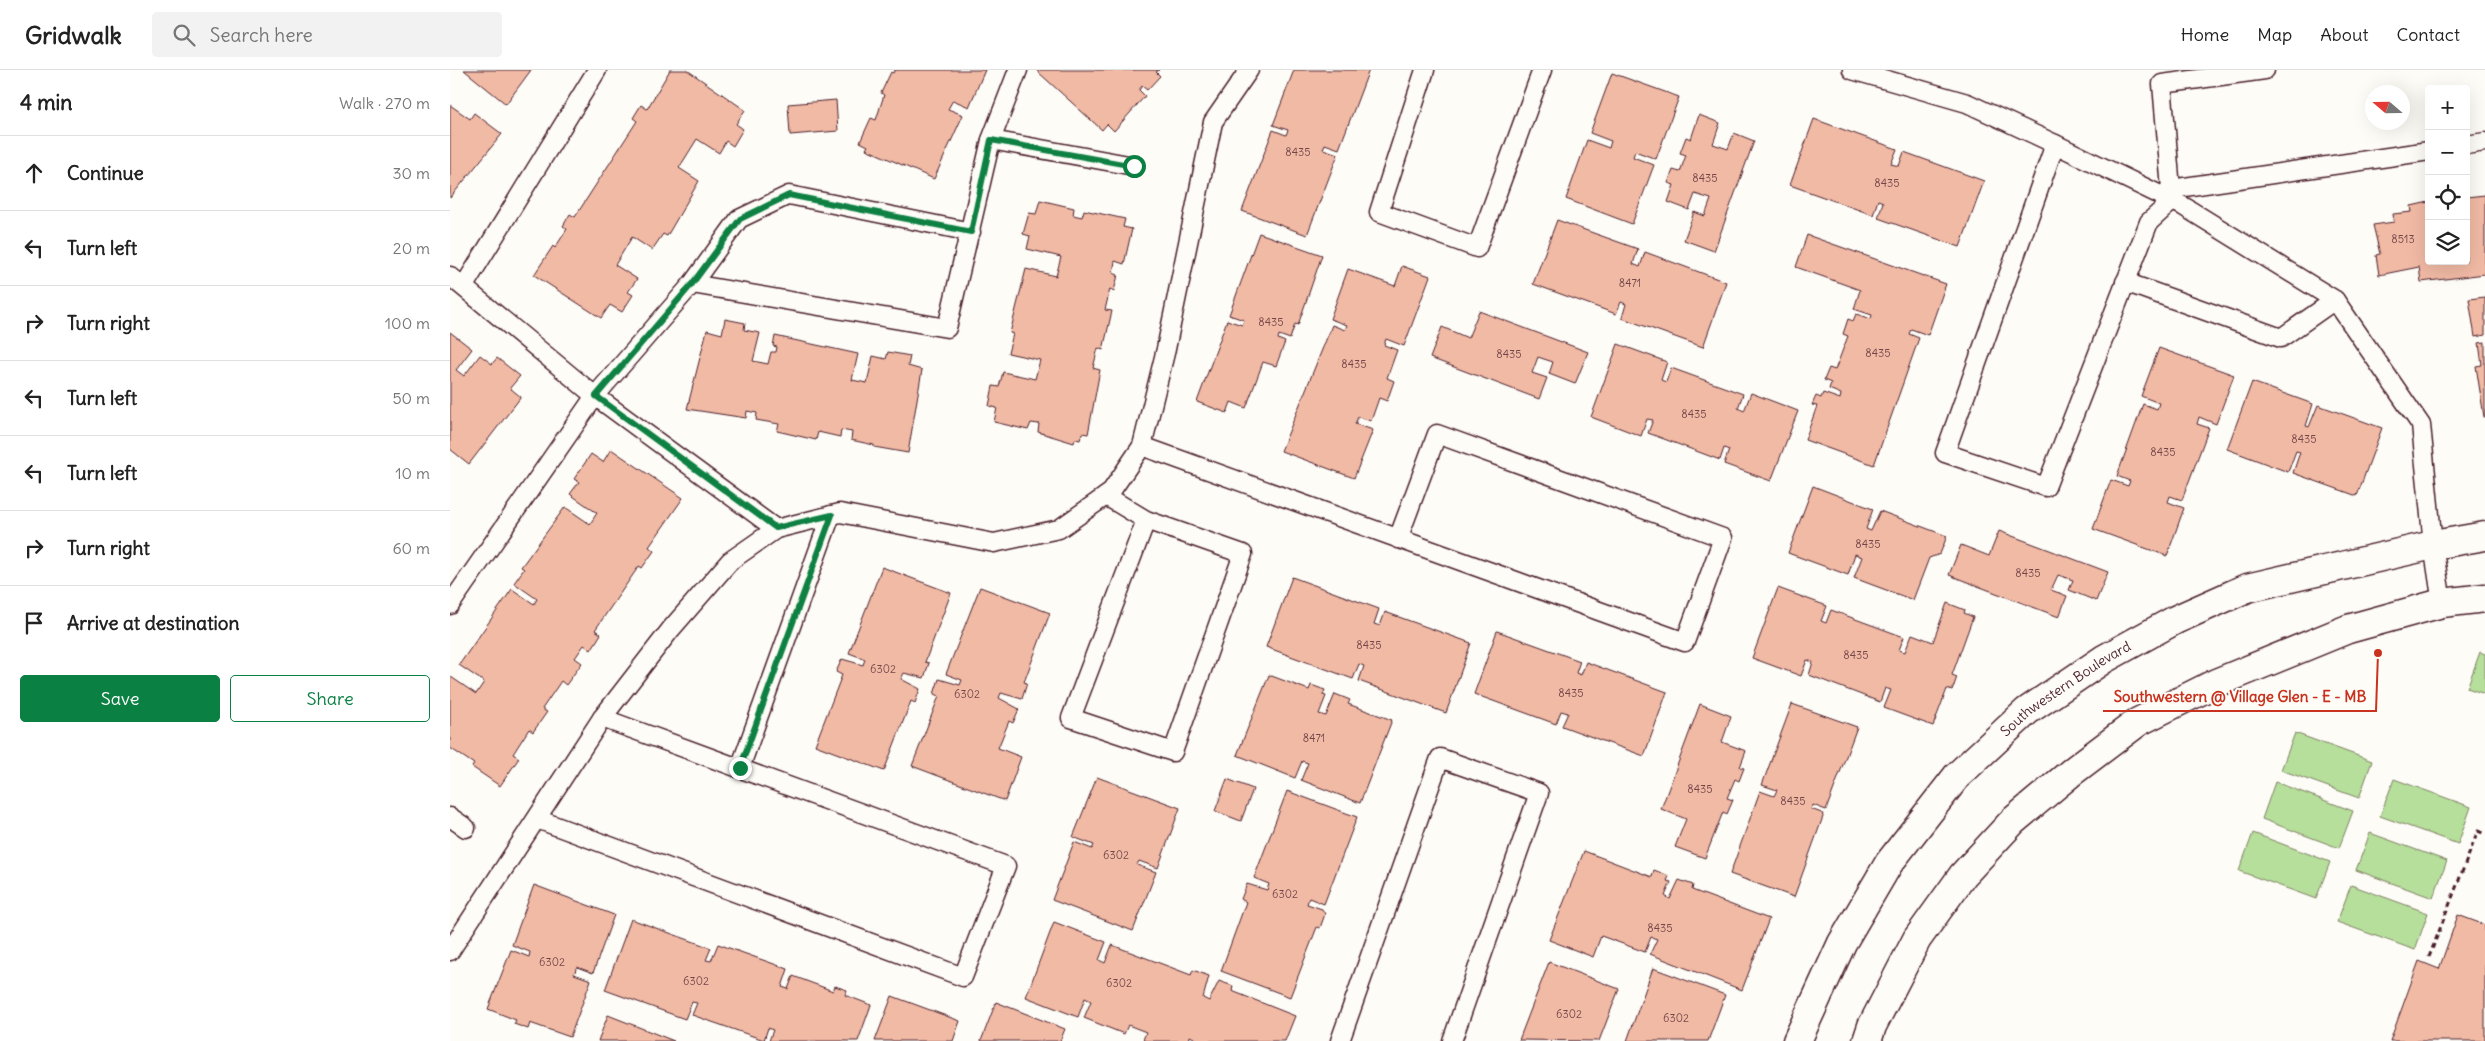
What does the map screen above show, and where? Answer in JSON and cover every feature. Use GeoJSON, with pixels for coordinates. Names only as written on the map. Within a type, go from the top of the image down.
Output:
{"type":"FeatureCollection","features":[{"type":"Feature","properties":{"kind":"street","name":"Southwestern Boulevard"},"geometry":{"type":"LineString","coordinates":[[1797,1041],[1842,943],[1889,863],[1957,776],[2027,711],[2104,659],[2175,620],[2247,588],[2433,545],[2485,536]]}},
{"type":"Feature","properties":{"kind":"street"},"geometry":{"type":"LineString","coordinates":[[1867,1041],[1872,1026],[1917,939],[1964,875],[2013,821],[2073,771],[2138,722],[2216,683],[2348,629],[2442,603],[2485,598]]}},
{"type":"Feature","properties":{"kind":"lane"},"geometry":{"type":"LineString","coordinates":[[597,70],[457,281],[596,396],[776,528]]}},
{"type":"Feature","properties":{"kind":"lane"},"geometry":{"type":"LineString","coordinates":[[692,284],[947,328],[991,140],[1018,70]]}},
{"type":"Feature","properties":{"kind":"lane"},"geometry":{"type":"LineString","coordinates":[[450,952],[602,718],[671,629],[730,561],[776,528],[840,513],[994,543],[1058,529],[1110,493],[1142,446],[1166,349],[1214,122],[1249,70]]}},
{"type":"Feature","properties":{"kind":"lane"},"geometry":{"type":"LineString","coordinates":[[1425,70],[1379,212],[1477,248],[1542,70]]}},
{"type":"Feature","properties":{"kind":"lane"},"geometry":{"type":"LineString","coordinates":[[1852,70],[1967,102],[2055,144],[2172,195],[2334,300],[2421,425],[2433,545],[2442,603]]}},
{"type":"Feature","properties":{"kind":"lane"},"geometry":{"type":"LineString","coordinates":[[2172,195],[2162,84],[2265,70]]}},
{"type":"Feature","properties":{"kind":"lane"},"geometry":{"type":"LineString","coordinates":[[991,140],[1134,166]]}},
{"type":"Feature","properties":{"kind":"lane"},"geometry":{"type":"LineString","coordinates":[[2470,144],[2485,142]]}},
{"type":"Feature","properties":{"kind":"lane"},"geometry":{"type":"LineString","coordinates":[[2055,144],[1945,453],[2046,486],[2149,222],[2172,195],[2425,152]]}},
{"type":"Feature","properties":{"kind":"lane"},"geometry":{"type":"LineString","coordinates":[[450,605],[596,396],[692,284],[740,219],[789,195],[971,232]]}},
{"type":"Feature","properties":{"kind":"lane"},"geometry":{"type":"LineString","coordinates":[[2125,282],[2281,338],[2334,300]]}},
{"type":"Feature","properties":{"kind":"lane"},"geometry":{"type":"LineString","coordinates":[[1142,446],[1398,539],[1685,642],[1723,538],[1437,434],[1398,539]]}},
{"type":"Feature","properties":{"kind":"lane"},"geometry":{"type":"LineString","coordinates":[[1106,496],[1146,520],[1243,554],[1173,752],[1071,718],[1146,520]]}},
{"type":"Feature","properties":{"kind":"lane"},"geometry":{"type":"LineString","coordinates":[[740,768],[832,515]]}},
{"type":"Feature","properties":{"kind":"lane"},"geometry":{"type":"LineString","coordinates":[[537,819],[963,977],[1006,866],[602,718]]}},
{"type":"Feature","properties":{"kind":"lane"},"geometry":{"type":"LineString","coordinates":[[1340,1041],[1440,758],[1539,793],[1452,1041]]}},
{"type":"Feature","properties":{"kind":"lane"},"geometry":{"type":"LineString","coordinates":[[450,817],[466,828]]}},
{"type":"Feature","properties":{"kind":"path"},"geometry":{"type":"LineString","coordinates":[[2429,957],[2478,831],[2485,834]]}},
{"type":"Feature","properties":{"kind":"green space"},"geometry":{"type":"Polygon","coordinates":[[[2480,652],[2485,654],[2485,694],[2467,688],[2480,652]]]}},
{"type":"Feature","properties":{"kind":"green space"},"geometry":{"type":"Polygon","coordinates":[[[2295,733],[2372,761],[2359,798],[2281,770],[2295,733]]]}},
{"type":"Feature","properties":{"kind":"green space"},"geometry":{"type":"Polygon","coordinates":[[[2394,779],[2471,807],[2458,844],[2380,816],[2394,779]]]}},
{"type":"Feature","properties":{"kind":"green space"},"geometry":{"type":"Polygon","coordinates":[[[2275,782],[2353,811],[2339,848],[2262,819],[2275,782]]]}},
{"type":"Feature","properties":{"kind":"green space"},"geometry":{"type":"Polygon","coordinates":[[[2253,833],[2330,862],[2316,899],[2239,871],[2253,833]]]}},
{"type":"Feature","properties":{"kind":"green space"},"geometry":{"type":"Polygon","coordinates":[[[2370,833],[2447,861],[2433,898],[2356,870],[2370,833]]]}},
{"type":"Feature","properties":{"kind":"green space"},"geometry":{"type":"Polygon","coordinates":[[[2351,885],[2428,913],[2415,950],[2337,922],[2351,885]]]}},
{"type":"Feature","properties":{"kind":"building"},"geometry":{"type":"Polygon","coordinates":[[[464,70],[531,70],[506,104],[464,70]]]}},
{"type":"Feature","properties":{"kind":"building"},"geometry":{"type":"Polygon","coordinates":[[[670,70],[687,70],[745,110],[736,124],[743,129],[733,146],[726,141],[719,153],[697,139],[679,168],[699,181],[667,236],[663,234],[652,250],[632,237],[615,265],[637,279],[628,292],[633,295],[622,312],[610,305],[601,318],[534,275],[567,229],[563,226],[570,214],[575,217],[637,121],[633,118],[641,105],[647,109],[670,70]]]}},
{"type":"Feature","properties":{"kind":"building"},"geometry":{"type":"Polygon","coordinates":[[[895,70],[985,70],[969,107],[953,100],[948,109],[963,115],[934,179],[866,149],[868,146],[860,142],[871,118],[876,120],[884,95],[881,93],[891,72],[893,73],[895,70]]]}},
{"type":"Feature","properties":{"kind":"building"},"geometry":{"type":"Polygon","coordinates":[[[1159,70],[1156,72],[1160,76],[1147,90],[1142,86],[1139,90],[1145,96],[1114,131],[1107,124],[1102,130],[1037,71],[1159,70]]]}},
{"type":"Feature","properties":{"kind":"building"},"geometry":{"type":"Polygon","coordinates":[[[1294,70],[1369,70],[1339,149],[1325,144],[1323,149],[1338,154],[1307,235],[1242,211],[1273,130],[1286,135],[1288,130],[1273,125],[1294,70]]]}},
{"type":"Feature","properties":{"kind":"building"},"geometry":{"type":"Polygon","coordinates":[[[1612,73],[1679,97],[1656,159],[1635,151],[1633,157],[1654,165],[1632,224],[1566,199],[1587,140],[1609,148],[1611,141],[1590,133],[1612,73]]]}},
{"type":"Feature","properties":{"kind":"building"},"geometry":{"type":"Polygon","coordinates":[[[836,100],[838,131],[790,135],[788,104],[836,100]]]}},
{"type":"Feature","properties":{"kind":"building"},"geometry":{"type":"Polygon","coordinates":[[[450,105],[470,119],[474,113],[502,134],[450,198],[450,105]]]}},
{"type":"Feature","properties":{"kind":"building"},"geometry":{"type":"Polygon","coordinates":[[[1699,115],[1720,123],[1713,144],[1728,149],[1734,133],[1754,141],[1714,251],[1684,240],[1694,212],[1705,216],[1711,199],[1695,194],[1689,210],[1668,202],[1674,185],[1668,183],[1673,170],[1680,172],[1686,155],[1680,153],[1686,137],[1691,139],[1699,115]]]}},
{"type":"Feature","properties":{"kind":"building"},"geometry":{"type":"Polygon","coordinates":[[[1814,119],[1897,149],[1891,164],[1899,166],[1904,152],[1984,181],[1960,247],[1878,218],[1883,202],[1878,200],[1873,215],[1790,185],[1814,119]]]}},
{"type":"Feature","properties":{"kind":"building"},"geometry":{"type":"Polygon","coordinates":[[[2485,195],[2485,274],[2421,282],[2419,267],[2379,275],[2376,255],[2380,254],[2373,225],[2394,222],[2393,214],[2412,212],[2411,206],[2425,203],[2425,265],[2470,265],[2470,197],[2485,195]]]}},
{"type":"Feature","properties":{"kind":"building"},"geometry":{"type":"Polygon","coordinates":[[[1040,200],[1074,208],[1073,215],[1082,217],[1084,210],[1125,219],[1123,227],[1132,229],[1124,264],[1115,261],[1113,273],[1118,275],[1114,291],[1110,289],[1105,310],[1112,311],[1103,350],[1098,348],[1093,368],[1100,370],[1088,434],[1082,433],[1080,440],[1075,439],[1074,443],[1038,432],[1039,424],[1031,423],[1028,430],[994,422],[997,408],[989,406],[993,386],[999,387],[1003,372],[1035,379],[1040,360],[1008,353],[1013,334],[1010,333],[1026,269],[1056,276],[1061,257],[1027,249],[1030,236],[1023,234],[1029,213],[1036,214],[1040,200]]]}},
{"type":"Feature","properties":{"kind":"building"},"geometry":{"type":"Polygon","coordinates":[[[1557,220],[1638,249],[1633,264],[1640,267],[1645,252],[1726,282],[1703,347],[1622,318],[1626,304],[1621,302],[1616,314],[1533,284],[1557,220]]]}},
{"type":"Feature","properties":{"kind":"building"},"geometry":{"type":"Polygon","coordinates":[[[1259,233],[1322,255],[1298,325],[1295,324],[1290,339],[1279,335],[1278,339],[1285,342],[1276,366],[1263,362],[1246,408],[1231,402],[1227,413],[1197,402],[1227,320],[1242,325],[1244,320],[1229,315],[1259,233]]]}},
{"type":"Feature","properties":{"kind":"building"},"geometry":{"type":"Polygon","coordinates":[[[1807,235],[1946,284],[1928,335],[1911,329],[1909,334],[1919,338],[1874,465],[1805,440],[1817,406],[1812,405],[1816,396],[1821,398],[1823,393],[1840,399],[1841,394],[1829,389],[1831,383],[1824,380],[1829,368],[1835,370],[1848,336],[1843,334],[1848,319],[1853,321],[1856,314],[1871,319],[1872,315],[1854,309],[1860,290],[1796,267],[1807,235]]]}},
{"type":"Feature","properties":{"kind":"building"},"geometry":{"type":"Polygon","coordinates":[[[1402,266],[1430,276],[1404,346],[1386,339],[1384,345],[1397,350],[1387,378],[1394,381],[1387,401],[1379,398],[1371,421],[1358,417],[1355,424],[1373,430],[1354,478],[1281,451],[1332,325],[1345,330],[1347,325],[1330,319],[1348,269],[1395,286],[1402,266]]]}},
{"type":"Feature","properties":{"kind":"building"},"geometry":{"type":"Polygon","coordinates":[[[2485,297],[2485,335],[2475,337],[2469,299],[2485,297]]]}},
{"type":"Feature","properties":{"kind":"building"},"geometry":{"type":"Polygon","coordinates":[[[1479,311],[1588,352],[1575,384],[1549,374],[1553,362],[1538,357],[1532,373],[1547,378],[1539,399],[1430,358],[1442,327],[1468,338],[1479,311]]]}},
{"type":"Feature","properties":{"kind":"building"},"geometry":{"type":"Polygon","coordinates":[[[725,319],[745,323],[744,330],[760,333],[753,361],[768,364],[771,352],[776,352],[777,347],[773,346],[775,336],[858,354],[852,380],[867,383],[873,356],[886,359],[888,352],[910,356],[908,366],[922,370],[908,453],[874,447],[874,445],[851,440],[852,432],[841,430],[840,437],[818,432],[816,440],[777,431],[779,424],[756,420],[757,413],[747,411],[746,418],[687,409],[707,330],[722,334],[725,319]]]}},
{"type":"Feature","properties":{"kind":"building"},"geometry":{"type":"Polygon","coordinates":[[[450,332],[472,349],[456,370],[464,376],[480,355],[492,364],[497,358],[520,376],[510,388],[521,397],[469,464],[450,449],[450,332]]]}},
{"type":"Feature","properties":{"kind":"building"},"geometry":{"type":"Polygon","coordinates":[[[2485,342],[2484,417],[2476,366],[2482,365],[2479,343],[2485,342]]]}},
{"type":"Feature","properties":{"kind":"building"},"geometry":{"type":"Polygon","coordinates":[[[1618,344],[1667,362],[1661,380],[1666,382],[1671,368],[1743,394],[1738,408],[1744,411],[1751,393],[1798,411],[1771,481],[1724,464],[1729,450],[1724,448],[1720,460],[1648,433],[1653,420],[1647,419],[1641,436],[1591,417],[1618,344]]]}},
{"type":"Feature","properties":{"kind":"building"},"geometry":{"type":"Polygon","coordinates":[[[2159,348],[2234,375],[2216,424],[2199,417],[2197,424],[2209,428],[2182,500],[2170,496],[2168,502],[2184,508],[2167,556],[2093,529],[2111,480],[2128,486],[2130,481],[2117,476],[2143,404],[2157,409],[2159,403],[2141,396],[2159,348]]]}},
{"type":"Feature","properties":{"kind":"building"},"geometry":{"type":"Polygon","coordinates":[[[2252,382],[2313,404],[2306,426],[2309,427],[2318,405],[2382,428],[2357,496],[2293,473],[2300,452],[2296,451],[2288,472],[2227,449],[2252,382]]]}},
{"type":"Feature","properties":{"kind":"building"},"geometry":{"type":"Polygon","coordinates":[[[611,449],[683,498],[649,547],[654,551],[642,568],[639,566],[595,630],[601,634],[591,650],[584,645],[575,658],[582,663],[566,685],[561,681],[542,709],[547,712],[533,732],[529,729],[513,754],[519,758],[500,786],[472,767],[474,764],[450,748],[450,679],[451,677],[476,694],[484,682],[459,665],[512,589],[534,604],[537,599],[514,583],[524,569],[521,567],[565,507],[590,524],[597,513],[570,494],[579,482],[574,479],[591,454],[603,462],[611,449]]]}},
{"type":"Feature","properties":{"kind":"building"},"geometry":{"type":"Polygon","coordinates":[[[1813,486],[1873,509],[1866,529],[1871,531],[1880,511],[1947,536],[1940,554],[1929,558],[1913,600],[1854,578],[1862,557],[1855,554],[1848,575],[1788,553],[1813,486]]]}},
{"type":"Feature","properties":{"kind":"building"},"geometry":{"type":"Polygon","coordinates":[[[1999,531],[2108,572],[2096,601],[2069,590],[2073,580],[2058,575],[2051,590],[2067,596],[2059,617],[1949,575],[1961,545],[1989,556],[1999,531]]]}},
{"type":"Feature","properties":{"kind":"building"},"geometry":{"type":"Polygon","coordinates":[[[882,567],[951,593],[925,662],[929,663],[924,678],[904,673],[901,679],[920,689],[915,703],[911,701],[884,771],[815,745],[842,675],[836,672],[842,659],[863,665],[865,659],[849,653],[882,567]]]}},
{"type":"Feature","properties":{"kind":"building"},"geometry":{"type":"Polygon","coordinates":[[[1292,577],[1379,609],[1374,624],[1380,626],[1385,612],[1471,643],[1446,713],[1359,681],[1364,666],[1359,664],[1353,679],[1266,647],[1292,577]]]}},
{"type":"Feature","properties":{"kind":"building"},"geometry":{"type":"Polygon","coordinates":[[[980,587],[1050,613],[1024,682],[1027,683],[1022,699],[1001,693],[999,698],[1019,709],[1013,723],[1009,721],[998,748],[1021,757],[1005,801],[912,766],[939,696],[934,694],[939,679],[960,685],[962,680],[946,674],[980,587]]]}},
{"type":"Feature","properties":{"kind":"building"},"geometry":{"type":"Polygon","coordinates":[[[1778,588],[1827,606],[1821,621],[1826,623],[1831,610],[1904,637],[1899,650],[1905,652],[1912,634],[1933,642],[1947,603],[1965,610],[1964,613],[1973,617],[1952,675],[1957,677],[1952,691],[1947,689],[1933,726],[1884,708],[1891,690],[1885,688],[1880,702],[1809,675],[1813,662],[1807,660],[1801,676],[1752,658],[1778,588]]]}},
{"type":"Feature","properties":{"kind":"building"},"geometry":{"type":"Polygon","coordinates":[[[1497,631],[1580,661],[1576,673],[1581,675],[1586,662],[1667,692],[1644,756],[1562,726],[1568,713],[1561,711],[1556,724],[1474,694],[1497,631]]]}},
{"type":"Feature","properties":{"kind":"building"},"geometry":{"type":"Polygon","coordinates":[[[1269,675],[1309,690],[1311,685],[1325,690],[1323,695],[1326,696],[1319,714],[1326,716],[1335,694],[1350,700],[1348,704],[1392,720],[1360,803],[1301,780],[1308,763],[1302,761],[1295,778],[1237,755],[1269,675]]]}},
{"type":"Feature","properties":{"kind":"building"},"geometry":{"type":"Polygon","coordinates":[[[1700,704],[1731,716],[1722,742],[1746,751],[1740,767],[1744,768],[1739,781],[1735,779],[1727,798],[1733,800],[1727,814],[1723,812],[1705,858],[1675,847],[1686,819],[1661,809],[1700,704]]]}},
{"type":"Feature","properties":{"kind":"building"},"geometry":{"type":"Polygon","coordinates":[[[1792,704],[1857,727],[1826,810],[1813,805],[1811,809],[1824,814],[1794,897],[1730,874],[1760,791],[1774,796],[1777,790],[1762,785],[1792,704]]]}},
{"type":"Feature","properties":{"kind":"building"},"geometry":{"type":"Polygon","coordinates":[[[1097,777],[1180,808],[1158,868],[1139,861],[1137,865],[1156,872],[1133,931],[1052,900],[1074,842],[1092,849],[1094,845],[1073,837],[1097,777]]]}},
{"type":"Feature","properties":{"kind":"building"},"geometry":{"type":"Polygon","coordinates":[[[1227,779],[1253,789],[1241,821],[1215,811],[1227,779]]]}},
{"type":"Feature","properties":{"kind":"building"},"geometry":{"type":"Polygon","coordinates":[[[1287,791],[1357,817],[1324,904],[1309,898],[1307,904],[1322,909],[1325,914],[1320,928],[1317,927],[1290,997],[1221,971],[1246,902],[1241,899],[1247,884],[1267,890],[1269,884],[1254,878],[1287,791]]]}},
{"type":"Feature","properties":{"kind":"building"},"geometry":{"type":"Polygon","coordinates":[[[1584,851],[1652,877],[1654,870],[1669,876],[1667,881],[1671,882],[1665,896],[1670,899],[1679,880],[1693,885],[1692,890],[1769,919],[1742,990],[1650,954],[1657,939],[1651,937],[1645,952],[1601,936],[1593,957],[1549,940],[1584,851]]]}},
{"type":"Feature","properties":{"kind":"building"},"geometry":{"type":"Polygon","coordinates":[[[534,885],[614,915],[593,973],[577,967],[574,974],[591,980],[570,1037],[530,1023],[528,1029],[514,1024],[516,1020],[488,1009],[511,950],[529,957],[530,952],[512,945],[534,885]]]}},
{"type":"Feature","properties":{"kind":"building"},"geometry":{"type":"Polygon","coordinates":[[[2458,915],[2485,925],[2485,1041],[2390,1041],[2419,961],[2439,969],[2458,915]]]}},
{"type":"Feature","properties":{"kind":"building"},"geometry":{"type":"Polygon","coordinates":[[[631,919],[711,948],[706,960],[711,961],[718,944],[788,969],[782,987],[788,989],[793,976],[833,991],[835,986],[847,990],[845,995],[871,1005],[858,1041],[769,1041],[773,1030],[768,1028],[764,1040],[692,1015],[697,1003],[692,1002],[685,1019],[605,990],[631,919]]]}},
{"type":"Feature","properties":{"kind":"building"},"geometry":{"type":"Polygon","coordinates":[[[1054,922],[1106,942],[1099,960],[1105,963],[1112,945],[1191,975],[1193,970],[1209,976],[1203,998],[1209,1001],[1219,981],[1233,986],[1232,991],[1295,1016],[1285,1041],[1195,1041],[1196,1039],[1190,1036],[1189,1041],[1146,1041],[1143,1040],[1146,1032],[1128,1025],[1124,1034],[1084,1018],[1091,1001],[1085,998],[1078,1017],[1026,997],[1054,922]]]}},
{"type":"Feature","properties":{"kind":"building"},"geometry":{"type":"Polygon","coordinates":[[[1549,962],[1619,989],[1599,1041],[1519,1040],[1549,962]]]}},
{"type":"Feature","properties":{"kind":"building"},"geometry":{"type":"Polygon","coordinates":[[[1653,968],[1725,995],[1708,1041],[1627,1041],[1653,968]]]}},
{"type":"Feature","properties":{"kind":"building"},"geometry":{"type":"Polygon","coordinates":[[[892,996],[960,1021],[953,1041],[875,1041],[892,996]]]}},
{"type":"Feature","properties":{"kind":"building"},"geometry":{"type":"Polygon","coordinates":[[[996,1002],[1065,1029],[1060,1041],[981,1041],[996,1002]]]}},
{"type":"Feature","properties":{"kind":"building"},"geometry":{"type":"Polygon","coordinates":[[[608,1015],[674,1041],[598,1041],[608,1015]]]}},
{"type":"Feature","properties":{"kind":"place","name":"Southwestern @ Village Glen - E - MB"},"geometry":{"type":"Point","coordinates":[2378,653]}},
{"type":"Feature","properties":{"kind":"route"},"geometry":{"type":"LineString","coordinates":[[740,768],[832,515],[776,528],[596,396],[692,284],[740,219],[789,195],[971,232],[991,140],[1134,166]]}}]}
